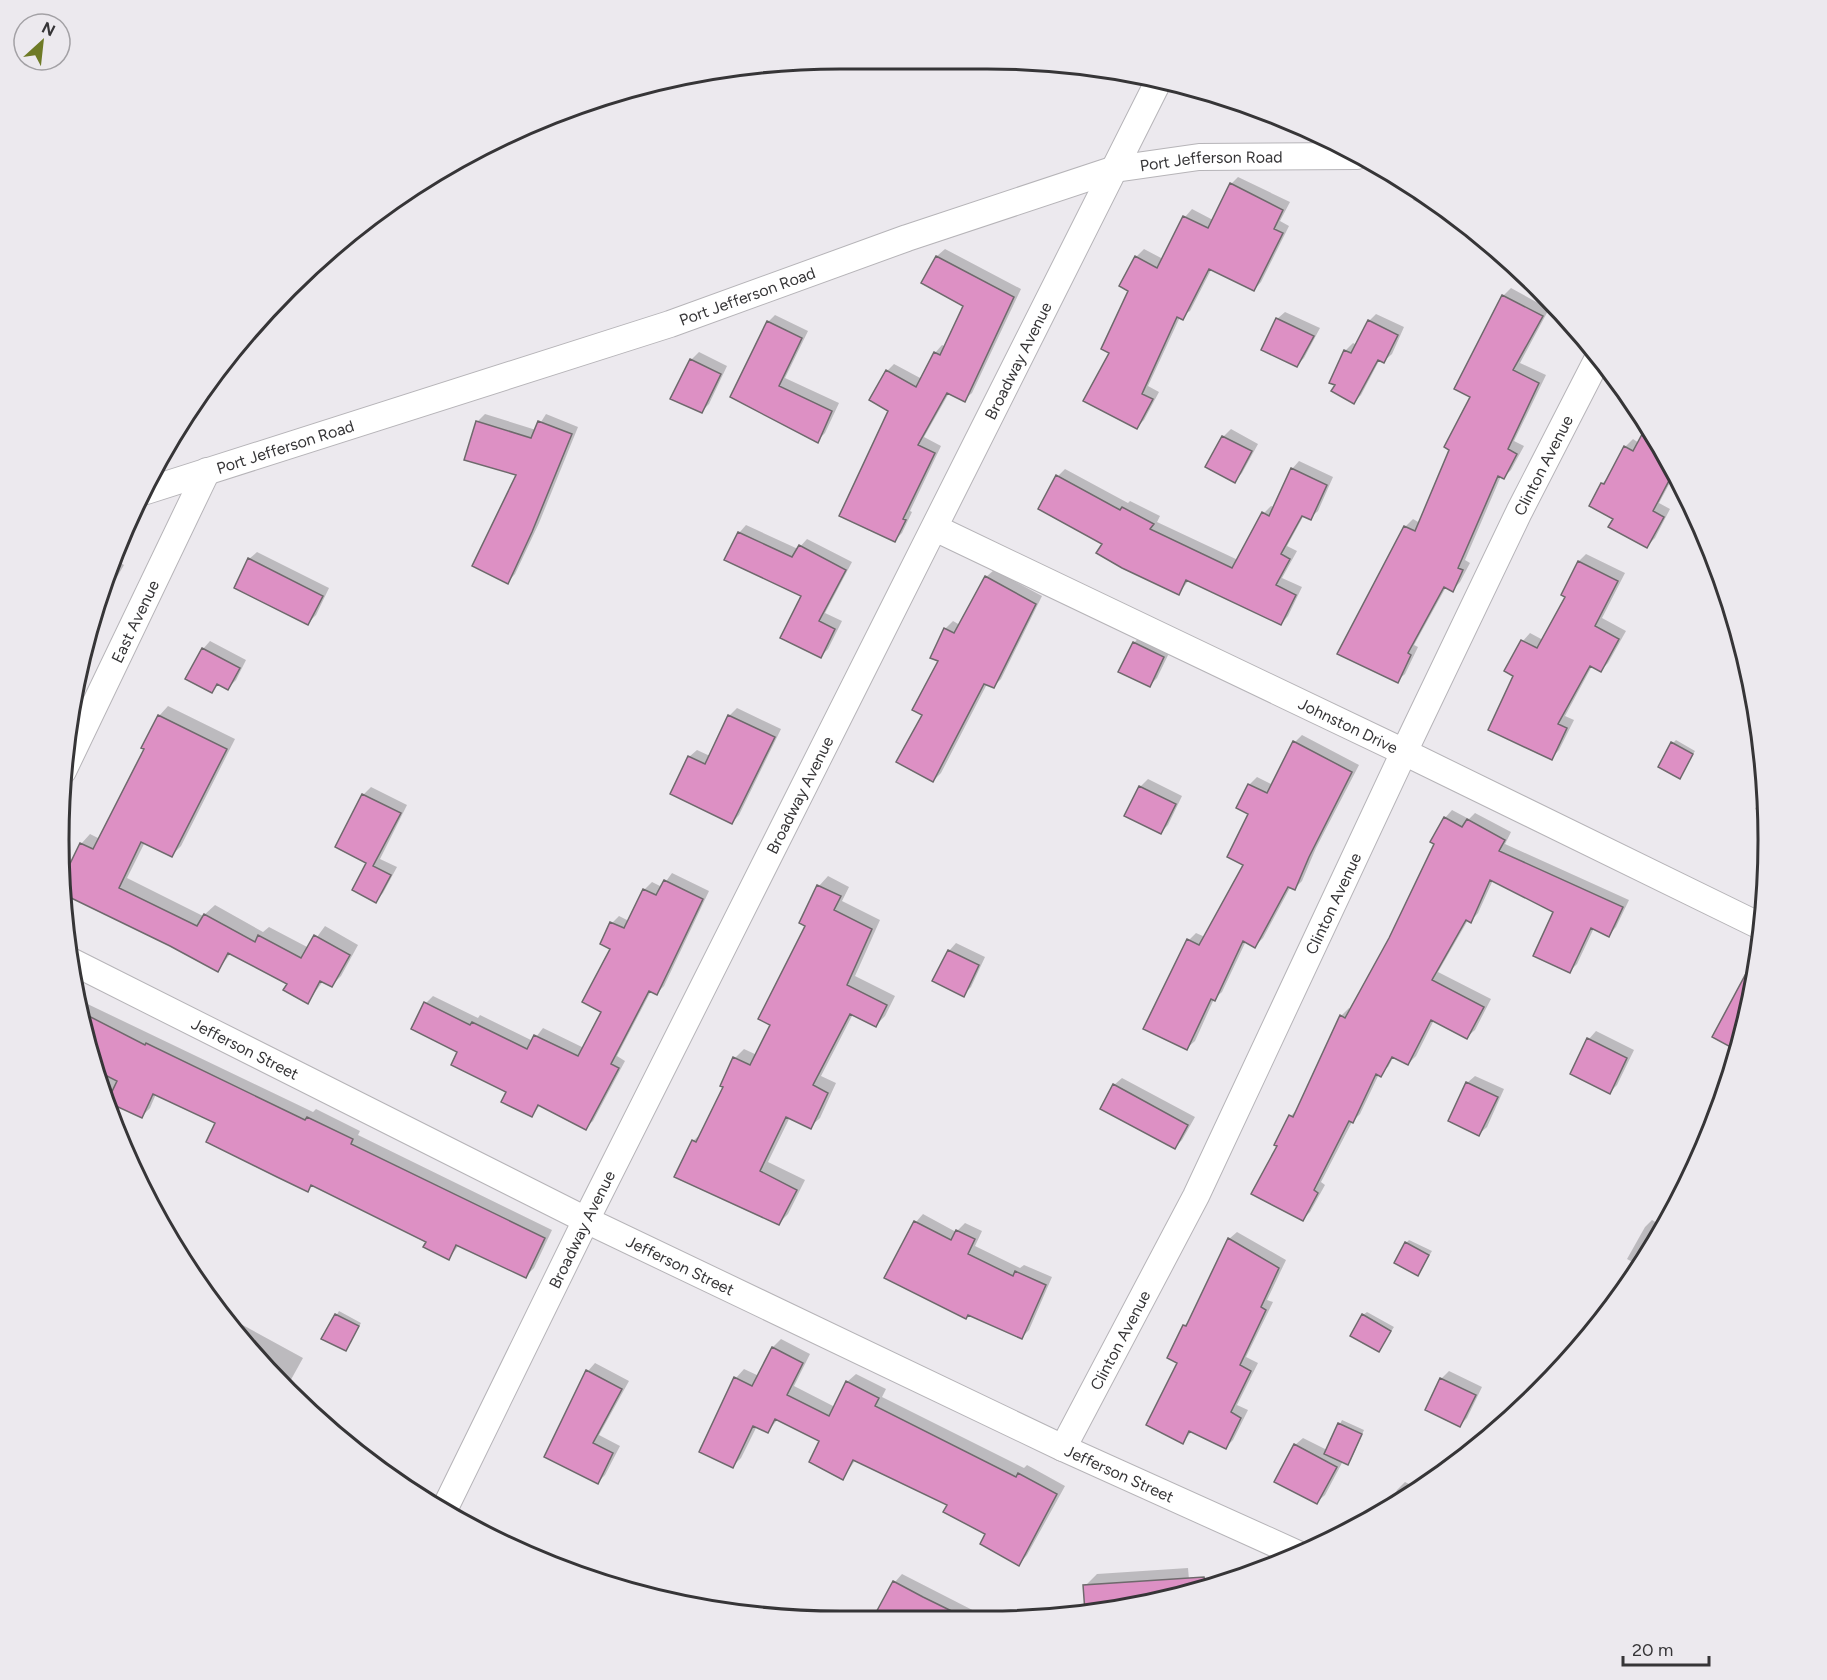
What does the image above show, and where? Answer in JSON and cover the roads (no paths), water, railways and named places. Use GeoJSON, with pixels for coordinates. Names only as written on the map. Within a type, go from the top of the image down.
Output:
{"type":"FeatureCollection","features":[{"type":"Feature","properties":{"kind":"street","name":"Broadway Avenue"},"geometry":{"type":"LineString","coordinates":[[447,1504],[586,1220],[1155,88]]}},
{"type":"Feature","properties":{"kind":"street","name":"Port Jefferson Road"},"geometry":{"type":"LineString","coordinates":[[155,488],[670,324],[907,238],[1115,169],[1200,157],[1342,156]]}},
{"type":"Feature","properties":{"kind":"street","name":"Clinton Avenue"},"geometry":{"type":"LineString","coordinates":[[1063,1448],[1196,1196],[1404,752],[1520,512],[1594,365]]}},
{"type":"Feature","properties":{"kind":"street","name":"East Avenue"},"geometry":{"type":"LineString","coordinates":[[75,745],[207,471]]}},
{"type":"Feature","properties":{"kind":"street","name":"Johnston Drive"},"geometry":{"type":"LineString","coordinates":[[935,528],[1404,752],[1753,922]]}},
{"type":"Feature","properties":{"kind":"street","name":"Jefferson Street"},"geometry":{"type":"LineString","coordinates":[[80,966],[586,1220],[1063,1448],[1288,1549]]}}]}
